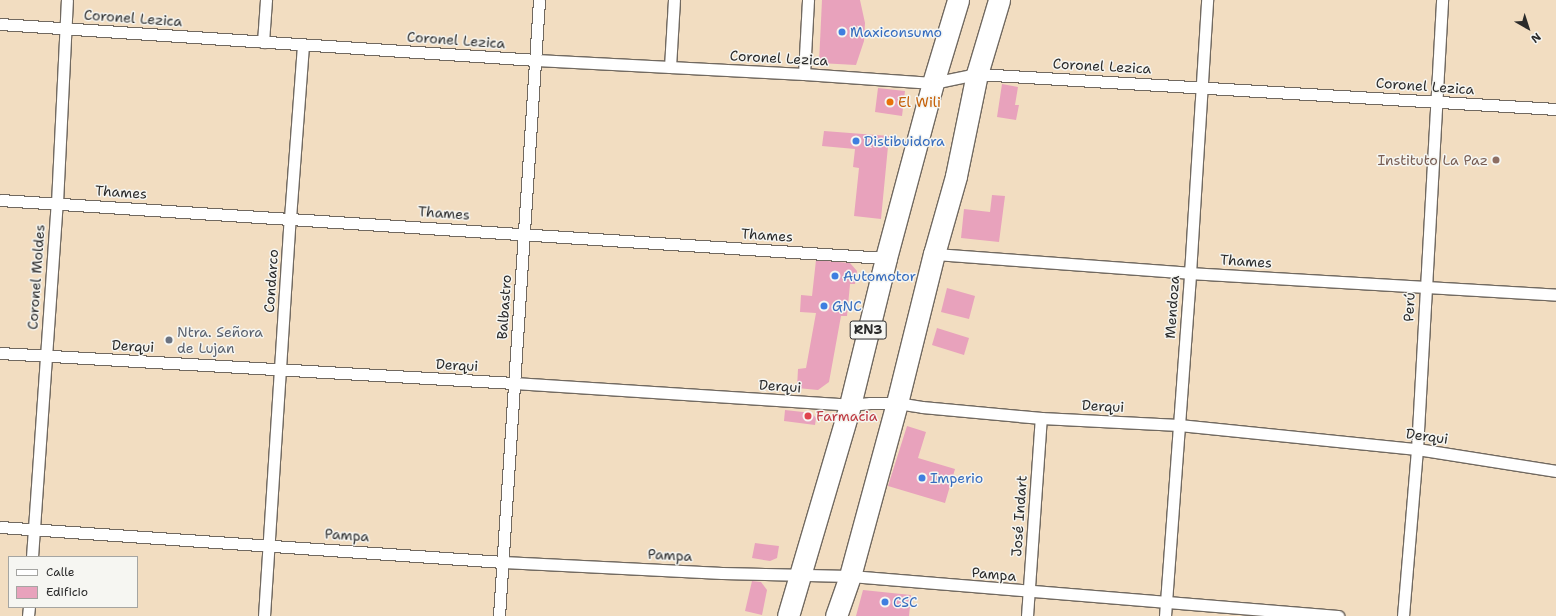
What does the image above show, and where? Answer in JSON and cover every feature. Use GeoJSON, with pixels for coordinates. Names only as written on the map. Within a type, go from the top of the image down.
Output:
{"type":"FeatureCollection","features":[{"type":"Feature","properties":{"kind":"highway","name":"RN3"},"geometry":{"type":"LineString","coordinates":[[788,616],[850,405],[886,258],[933,83],[958,0]]}},
{"type":"Feature","properties":{"kind":"highway"},"geometry":{"type":"LineString","coordinates":[[836,616],[850,576],[897,403],[934,254],[956,176],[977,74],[999,0]]}},
{"type":"Feature","properties":{"kind":"street","name":"Coronel Moldes"},"geometry":{"type":"LineString","coordinates":[[32,556],[56,203],[67,0]]}},
{"type":"Feature","properties":{"kind":"street"},"geometry":{"type":"LineString","coordinates":[[263,42],[266,0]]}},
{"type":"Feature","properties":{"kind":"street","name":"Balbastro"},"geometry":{"type":"LineString","coordinates":[[499,616],[539,0]]}},
{"type":"Feature","properties":{"kind":"street"},"geometry":{"type":"LineString","coordinates":[[670,67],[674,0]]}},
{"type":"Feature","properties":{"kind":"street"},"geometry":{"type":"LineString","coordinates":[[804,74],[808,0]]}},
{"type":"Feature","properties":{"kind":"street","name":"Mendoza"},"geometry":{"type":"LineString","coordinates":[[1165,616],[1190,273],[1207,0]]}},
{"type":"Feature","properties":{"kind":"street","name":"Perú"},"geometry":{"type":"LineString","coordinates":[[1403,616],[1417,449],[1442,0]]}},
{"type":"Feature","properties":{"kind":"street","name":"Coronel Lezica"},"geometry":{"type":"LineString","coordinates":[[0,24],[536,60],[804,74],[933,83],[977,74],[1201,86],[1556,109]]}},
{"type":"Feature","properties":{"kind":"street","name":"Condarco"},"geometry":{"type":"LineString","coordinates":[[264,616],[303,44]]}},
{"type":"Feature","properties":{"kind":"street","name":"Thames"},"geometry":{"type":"LineString","coordinates":[[0,200],[886,258]]}},
{"type":"Feature","properties":{"kind":"street","name":"Thames"},"geometry":{"type":"LineString","coordinates":[[934,254],[1190,273],[1556,295]]}},
{"type":"Feature","properties":{"kind":"street","name":"Derqui"},"geometry":{"type":"LineString","coordinates":[[0,353],[514,383],[850,405],[897,403],[922,407],[1041,418],[1179,425],[1417,449],[1556,471]]}},
{"type":"Feature","properties":{"kind":"street","name":"José Indart"},"geometry":{"type":"LineString","coordinates":[[1027,616],[1041,418]]}},
{"type":"Feature","properties":{"kind":"street","name":"Pampa"},"geometry":{"type":"LineString","coordinates":[[0,527],[503,562],[800,576],[850,576],[1028,592],[1338,616]]}},
{"type":"Feature","properties":{"kind":"building","name":"Maxiconsumo"},"geometry":{"type":"Polygon","coordinates":[[[822,0],[860,0],[865,23],[864,41],[856,65],[819,63],[822,0]]]}},
{"type":"Feature","properties":{"kind":"building"},"geometry":{"type":"Polygon","coordinates":[[[1002,84],[1018,87],[1015,105],[1019,105],[1016,120],[997,117],[1002,84]]]}},
{"type":"Feature","properties":{"kind":"building","name":"El Wili"},"geometry":{"type":"Polygon","coordinates":[[[878,88],[905,91],[902,116],[875,112],[878,88]]]}},
{"type":"Feature","properties":{"kind":"building"},"geometry":{"type":"Polygon","coordinates":[[[824,131],[889,136],[881,219],[854,216],[859,168],[853,167],[855,149],[822,146],[824,131]]]}},
{"type":"Feature","properties":{"kind":"building"},"geometry":{"type":"Polygon","coordinates":[[[992,195],[1005,196],[999,242],[961,238],[964,209],[990,212],[992,195]]]}},
{"type":"Feature","properties":{"kind":"building"},"geometry":{"type":"Polygon","coordinates":[[[816,260],[850,263],[857,271],[855,284],[850,284],[847,316],[841,316],[829,382],[818,390],[797,388],[798,369],[806,368],[816,313],[800,312],[801,295],[812,296],[816,260]]]}},
{"type":"Feature","properties":{"kind":"building"},"geometry":{"type":"Polygon","coordinates":[[[947,288],[975,296],[969,319],[941,312],[947,288]]]}},
{"type":"Feature","properties":{"kind":"building"},"geometry":{"type":"Polygon","coordinates":[[[937,328],[969,338],[964,355],[932,345],[937,328]]]}},
{"type":"Feature","properties":{"kind":"building"},"geometry":{"type":"Polygon","coordinates":[[[785,410],[812,413],[816,418],[815,425],[784,421],[785,410]]]}},
{"type":"Feature","properties":{"kind":"building","name":"Imperio"},"geometry":{"type":"Polygon","coordinates":[[[907,426],[926,432],[918,458],[955,469],[945,503],[888,486],[907,426]]]}},
{"type":"Feature","properties":{"kind":"building"},"geometry":{"type":"Polygon","coordinates":[[[755,543],[779,546],[777,558],[770,561],[752,558],[755,543]]]}},
{"type":"Feature","properties":{"kind":"building"},"geometry":{"type":"Polygon","coordinates":[[[752,581],[761,582],[767,590],[762,615],[745,611],[752,581]]]}},
{"type":"Feature","properties":{"kind":"building","name":"CSC"},"geometry":{"type":"Polygon","coordinates":[[[863,590],[911,595],[909,616],[856,616],[863,590]]]}},
{"type":"Feature","properties":{"kind":"place","name":"Maxiconsumo"},"geometry":{"type":"Point","coordinates":[842,32]}},
{"type":"Feature","properties":{"kind":"place","name":"El Wili"},"geometry":{"type":"Point","coordinates":[890,102]}},
{"type":"Feature","properties":{"kind":"place","name":"Distibuidora"},"geometry":{"type":"Point","coordinates":[856,141]}},
{"type":"Feature","properties":{"kind":"place","name":"Instituto La Paz"},"geometry":{"type":"Point","coordinates":[1496,160]}},
{"type":"Feature","properties":{"kind":"place","name":"Automotor"},"geometry":{"type":"Point","coordinates":[835,276]}},
{"type":"Feature","properties":{"kind":"place","name":"GNC"},"geometry":{"type":"Point","coordinates":[824,306]}},
{"type":"Feature","properties":{"kind":"place","name":"Ntra. Señora de Lujan"},"geometry":{"type":"Point","coordinates":[169,340]}},
{"type":"Feature","properties":{"kind":"place","name":"Farmacia"},"geometry":{"type":"Point","coordinates":[808,416]}},
{"type":"Feature","properties":{"kind":"place","name":"Imperio"},"geometry":{"type":"Point","coordinates":[922,478]}},
{"type":"Feature","properties":{"kind":"place","name":"CSC"},"geometry":{"type":"Point","coordinates":[885,602]}}]}
